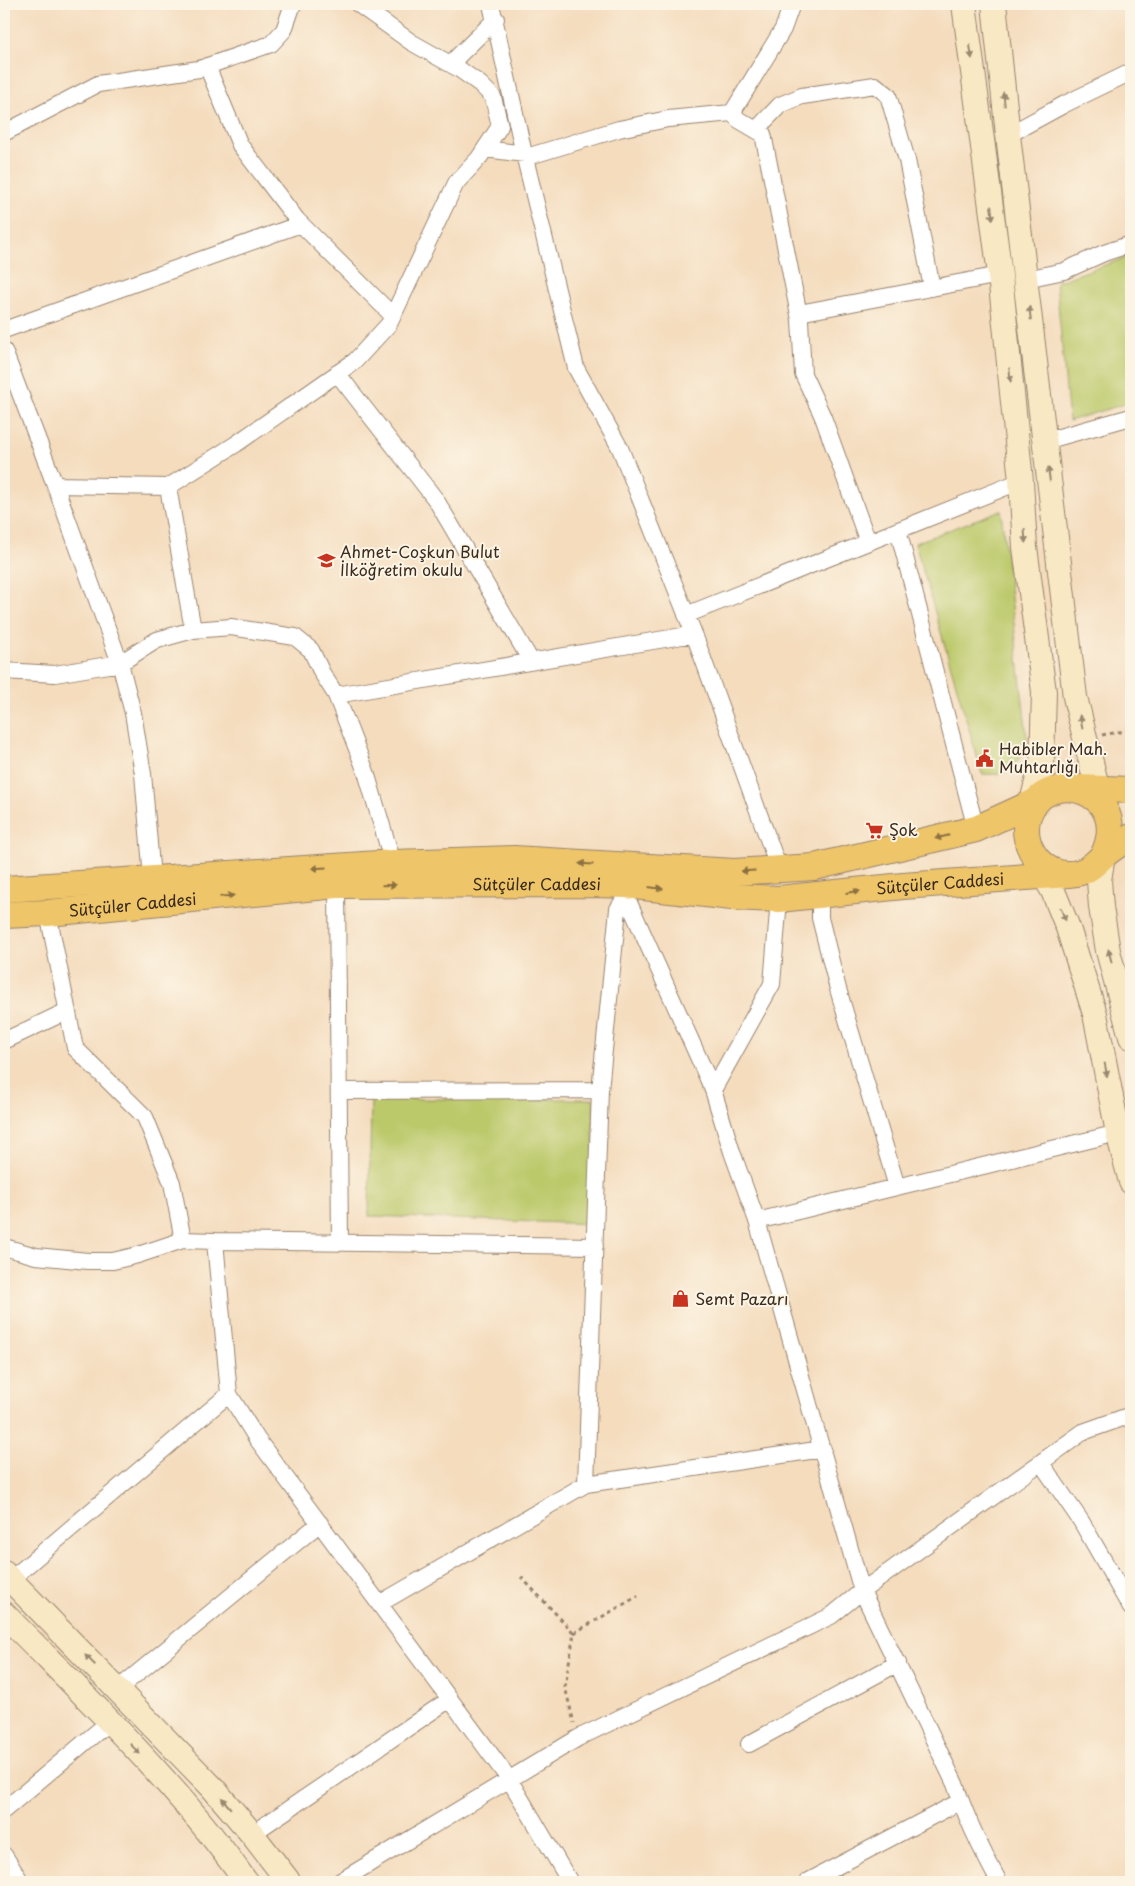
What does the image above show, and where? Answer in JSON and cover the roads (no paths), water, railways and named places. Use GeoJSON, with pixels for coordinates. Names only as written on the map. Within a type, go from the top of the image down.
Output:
{"type":"FeatureCollection","features":[{"type":"Feature","properties":{"kind":"main road"},"geometry":{"type":"LineString","coordinates":[[1131,790],[1092,793],[1062,788],[1048,792],[1032,806],[1025,828],[1027,842],[1048,868],[1082,872],[1094,866],[1103,856],[1131,837]]}},
{"type":"Feature","properties":{"kind":"main road"},"geometry":{"type":"LineString","coordinates":[[1092,793],[1108,816],[1111,829],[1109,843],[1103,856]]}},
{"type":"Feature","properties":{"kind":"main road","name":"Sütçüler Caddesi"},"geometry":{"type":"LineString","coordinates":[[4,889],[393,863],[514,859],[734,872],[814,867],[976,829],[1032,806]]}},
{"type":"Feature","properties":{"kind":"main road","name":"Sütçüler Caddesi"},"geometry":{"type":"LineString","coordinates":[[4,915],[48,913],[337,885],[516,883],[779,899],[820,896],[1048,868]]}},
{"type":"Feature","properties":{"kind":"street"},"geometry":{"type":"LineString","coordinates":[[4,133],[98,84],[199,69],[271,44],[284,30],[293,4]]}},
{"type":"Feature","properties":{"kind":"street"},"geometry":{"type":"LineString","coordinates":[[55,485],[168,487],[236,444],[356,361],[389,324],[456,183],[479,158],[500,126],[493,97],[473,79],[411,42],[358,4]]}},
{"type":"Feature","properties":{"kind":"street"},"geometry":{"type":"LineString","coordinates":[[732,113],[783,29],[792,4]]}},
{"type":"Feature","properties":{"kind":"street"},"geometry":{"type":"LineString","coordinates":[[964,4],[1000,275],[1026,547],[1044,692],[1042,762],[1032,806]]}},
{"type":"Feature","properties":{"kind":"street"},"geometry":{"type":"LineString","coordinates":[[994,4],[1075,697],[1084,738],[1092,793]]}},
{"type":"Feature","properties":{"kind":"street"},"geometry":{"type":"LineString","coordinates":[[450,64],[494,11]]}},
{"type":"Feature","properties":{"kind":"street"},"geometry":{"type":"LineString","coordinates":[[494,11],[524,154],[576,368],[620,448],[694,634],[779,869]]}},
{"type":"Feature","properties":{"kind":"street"},"geometry":{"type":"LineString","coordinates":[[207,66],[240,145],[301,224],[393,316]]}},
{"type":"Feature","properties":{"kind":"street"},"geometry":{"type":"LineString","coordinates":[[1008,136],[1065,104],[1131,72]]}},
{"type":"Feature","properties":{"kind":"street"},"geometry":{"type":"LineString","coordinates":[[756,130],[780,105],[802,96],[875,85],[888,95],[907,160],[932,288]]}},
{"type":"Feature","properties":{"kind":"street"},"geometry":{"type":"LineString","coordinates":[[485,149],[533,155],[619,129],[668,118],[732,113],[739,120],[763,134],[799,313],[803,374],[822,417],[868,542]]}},
{"type":"Feature","properties":{"kind":"street"},"geometry":{"type":"LineString","coordinates":[[4,330],[301,224]]}},
{"type":"Feature","properties":{"kind":"street"},"geometry":{"type":"LineString","coordinates":[[1026,279],[1064,271],[1104,253],[1131,244]]}},
{"type":"Feature","properties":{"kind":"street"},"geometry":{"type":"LineString","coordinates":[[799,313],[1000,275]]}},
{"type":"Feature","properties":{"kind":"street"},"geometry":{"type":"LineString","coordinates":[[4,351],[120,662],[133,713],[143,774],[152,878]]}},
{"type":"Feature","properties":{"kind":"street"},"geometry":{"type":"LineString","coordinates":[[337,373],[436,500],[531,661]]}},
{"type":"Feature","properties":{"kind":"street"},"geometry":{"type":"LineString","coordinates":[[1045,440],[1131,417]]}},
{"type":"Feature","properties":{"kind":"street"},"geometry":{"type":"LineString","coordinates":[[686,615],[1021,481]]}},
{"type":"Feature","properties":{"kind":"street"},"geometry":{"type":"LineString","coordinates":[[168,487],[192,630]]}},
{"type":"Feature","properties":{"kind":"street"},"geometry":{"type":"LineString","coordinates":[[898,530],[976,829]]}},
{"type":"Feature","properties":{"kind":"street"},"geometry":{"type":"LineString","coordinates":[[4,671],[55,674],[120,662],[157,640],[192,630],[232,627],[295,637],[311,650],[322,673],[336,695],[366,772],[393,863]]}},
{"type":"Feature","properties":{"kind":"street"},"geometry":{"type":"LineString","coordinates":[[336,695],[694,634]]}},
{"type":"Feature","properties":{"kind":"street"},"geometry":{"type":"LineString","coordinates":[[1103,856],[1099,880],[1101,907],[1108,951],[1128,1008],[1131,1037]]}},
{"type":"Feature","properties":{"kind":"street"},"geometry":{"type":"LineString","coordinates":[[1048,868],[1053,891],[1068,928],[1095,1014],[1124,1131],[1131,1182]]}},
{"type":"Feature","properties":{"kind":"street"},"geometry":{"type":"LineString","coordinates":[[337,885],[340,1243]]}},
{"type":"Feature","properties":{"kind":"street"},"geometry":{"type":"LineString","coordinates":[[626,890],[713,1090],[732,1152],[757,1221],[823,1448],[862,1591],[955,1784],[986,1858],[999,1882]]}},
{"type":"Feature","properties":{"kind":"street"},"geometry":{"type":"LineString","coordinates":[[586,1484],[600,1090],[618,909],[626,890]]}},
{"type":"Feature","properties":{"kind":"street"},"geometry":{"type":"LineString","coordinates":[[820,896],[820,918],[838,990],[897,1187]]}},
{"type":"Feature","properties":{"kind":"street"},"geometry":{"type":"LineString","coordinates":[[713,1090],[772,984],[779,899]]}},
{"type":"Feature","properties":{"kind":"street"},"geometry":{"type":"LineString","coordinates":[[48,913],[75,1048],[145,1117],[172,1183],[183,1240]]}},
{"type":"Feature","properties":{"kind":"street"},"geometry":{"type":"LineString","coordinates":[[4,1041],[67,1012]]}},
{"type":"Feature","properties":{"kind":"street"},"geometry":{"type":"LineString","coordinates":[[339,1091],[600,1090]]}},
{"type":"Feature","properties":{"kind":"street"},"geometry":{"type":"LineString","coordinates":[[757,1221],[1124,1131]]}},
{"type":"Feature","properties":{"kind":"street"},"geometry":{"type":"LineString","coordinates":[[4,1248],[36,1256],[113,1261],[183,1240],[595,1246]]}},
{"type":"Feature","properties":{"kind":"street"},"geometry":{"type":"LineString","coordinates":[[215,1241],[229,1394],[257,1438],[509,1779],[570,1882]]}},
{"type":"Feature","properties":{"kind":"street"},"geometry":{"type":"LineString","coordinates":[[229,1394],[7,1577],[212,1787],[289,1882]]}},
{"type":"Feature","properties":{"kind":"street"},"geometry":{"type":"LineString","coordinates":[[339,1882],[578,1738],[831,1616],[862,1591],[1083,1432],[1131,1415]]}},
{"type":"Feature","properties":{"kind":"street"},"geometry":{"type":"LineString","coordinates":[[379,1604],[586,1484],[823,1448]]}},
{"type":"Feature","properties":{"kind":"street"},"geometry":{"type":"LineString","coordinates":[[1041,1462],[1081,1522],[1131,1608]]}},
{"type":"Feature","properties":{"kind":"street"},"geometry":{"type":"LineString","coordinates":[[118,1689],[320,1524]]}},
{"type":"Feature","properties":{"kind":"street"},"geometry":{"type":"LineString","coordinates":[[4,1614],[177,1793],[209,1832],[238,1876]]}},
{"type":"Feature","properties":{"kind":"street"},"geometry":{"type":"LineString","coordinates":[[749,1744],[898,1663]]}},
{"type":"Feature","properties":{"kind":"street"},"geometry":{"type":"LineString","coordinates":[[252,1834],[450,1699]]}},
{"type":"Feature","properties":{"kind":"street"},"geometry":{"type":"LineString","coordinates":[[4,1810],[109,1722]]}},
{"type":"Feature","properties":{"kind":"street"},"geometry":{"type":"LineString","coordinates":[[807,1882],[961,1801]]}},
{"type":"Feature","properties":{"kind":"street"},"geometry":{"type":"LineString","coordinates":[[4,1855],[21,1882]]}},
{"type":"Feature","properties":{"kind":"place","name":"Ahmet-Coşkun Bulut İlköğretim okulu"},"geometry":{"type":"Point","coordinates":[326,561]}},
{"type":"Feature","properties":{"kind":"place","name":"Habibler Mah. Muhtarlığı"},"geometry":{"type":"Point","coordinates":[985,758]}},
{"type":"Feature","properties":{"kind":"place","name":"Şok"},"geometry":{"type":"Point","coordinates":[875,830]}},
{"type":"Feature","properties":{"kind":"place","name":"Semt Pazarı"},"geometry":{"type":"Point","coordinates":[681,1299]}}]}
